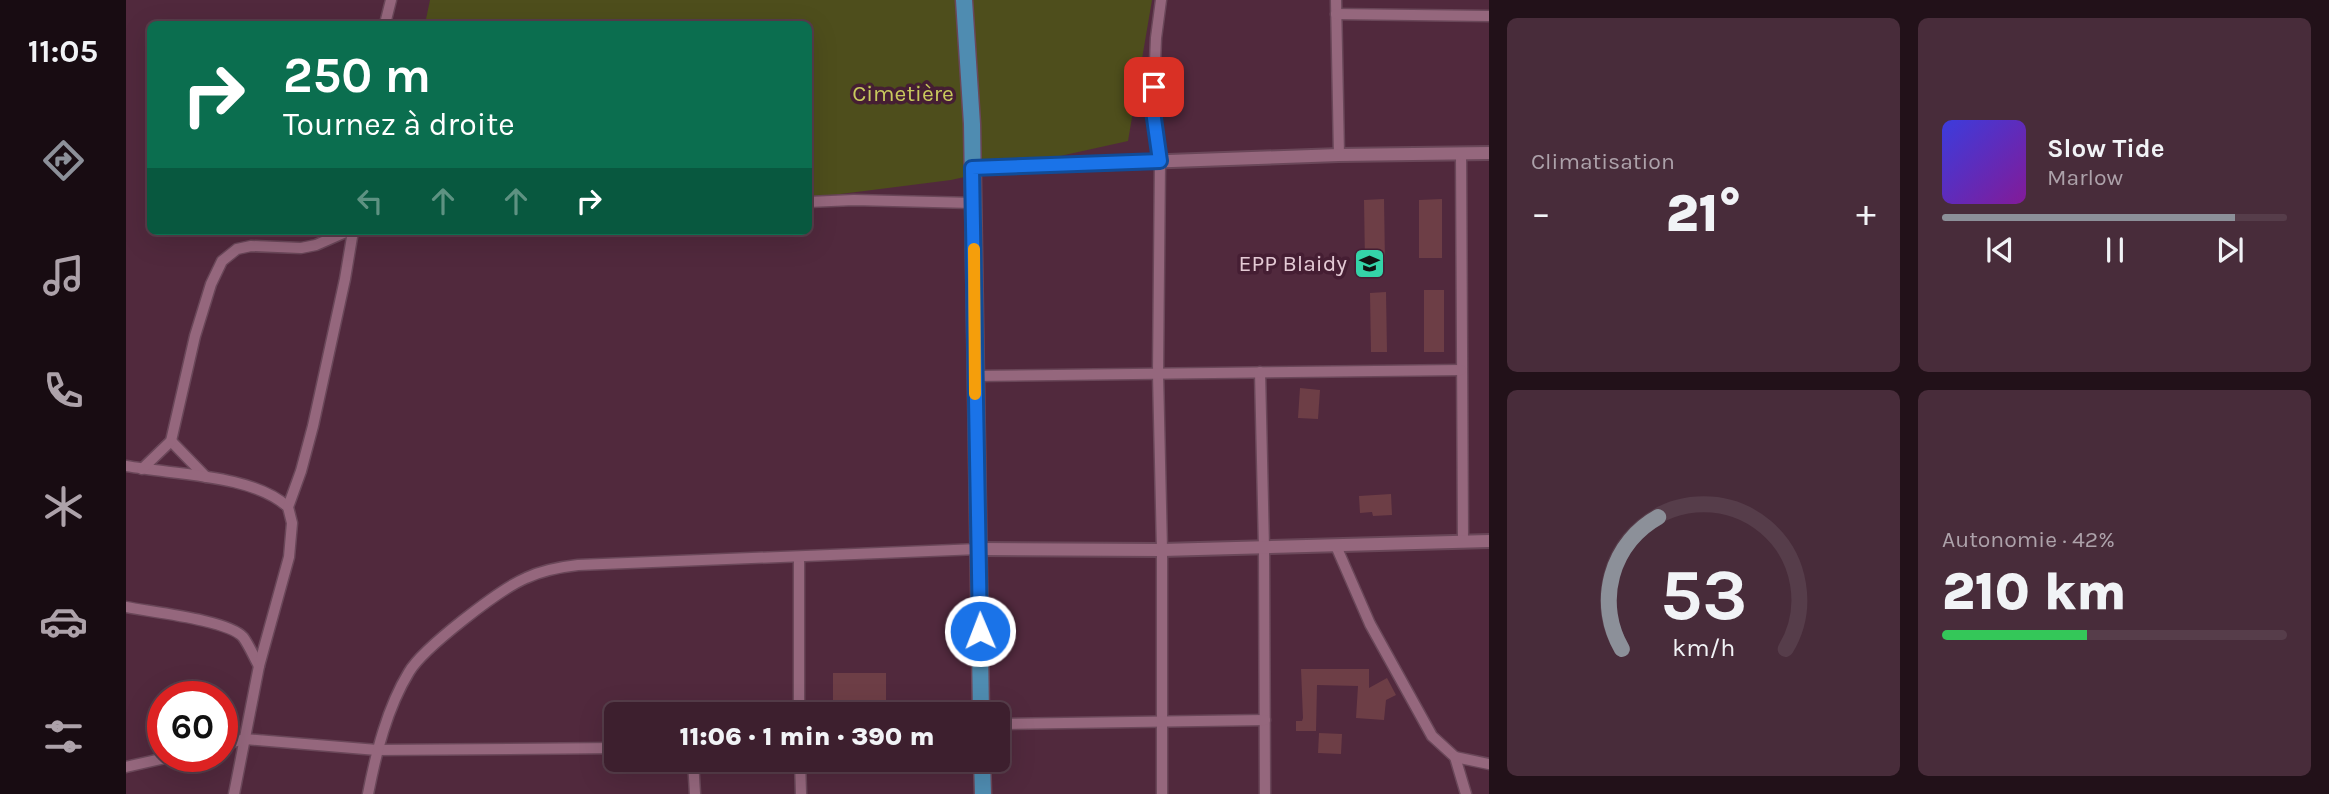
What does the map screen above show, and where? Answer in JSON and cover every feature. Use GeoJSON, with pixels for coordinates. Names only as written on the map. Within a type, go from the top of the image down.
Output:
{"type":"FeatureCollection","features":[{"type":"Feature","properties":{"kind":"main road"},"geometry":{"type":"LineString","coordinates":[[964,0],[974,203],[981,702]]}},
{"type":"Feature","properties":{"kind":"main road"},"geometry":{"type":"LineString","coordinates":[[982,772],[983,794]]}},
{"type":"Feature","properties":{"kind":"street"},"geometry":{"type":"LineString","coordinates":[[386,21],[391,0]]}},
{"type":"Feature","properties":{"kind":"street"},"geometry":{"type":"LineString","coordinates":[[1161,0],[1156,38],[1153,111],[1160,161],[1158,374],[1162,550],[1162,794]]}},
{"type":"Feature","properties":{"kind":"street"},"geometry":{"type":"LineString","coordinates":[[1336,0],[1339,155]]}},
{"type":"Feature","properties":{"kind":"street"},"geometry":{"type":"LineString","coordinates":[[1336,14],[1489,16]]}},
{"type":"Feature","properties":{"kind":"street"},"geometry":{"type":"LineString","coordinates":[[1461,153],[1463,541]]}},
{"type":"Feature","properties":{"kind":"street"},"geometry":{"type":"LineString","coordinates":[[972,168],[1339,155],[1489,153]]}},
{"type":"Feature","properties":{"kind":"street"},"geometry":{"type":"LineString","coordinates":[[812,202],[854,200],[974,203]]}},
{"type":"Feature","properties":{"kind":"street"},"geometry":{"type":"LineString","coordinates":[[142,469],[171,441],[195,336],[211,284],[222,261],[231,251],[244,247],[301,248],[340,235]]}},
{"type":"Feature","properties":{"kind":"street"},"geometry":{"type":"LineString","coordinates":[[234,794],[259,666],[289,558],[292,523],[289,507],[313,426],[345,279],[350,235]]}},
{"type":"Feature","properties":{"kind":"street"},"geometry":{"type":"LineString","coordinates":[[975,376],[1461,370]]}},
{"type":"Feature","properties":{"kind":"street"},"geometry":{"type":"LineString","coordinates":[[1259,372],[1264,548],[1265,794]]}},
{"type":"Feature","properties":{"kind":"street"},"geometry":{"type":"LineString","coordinates":[[171,441],[206,477]]}},
{"type":"Feature","properties":{"kind":"street"},"geometry":{"type":"LineString","coordinates":[[126,466],[206,477],[259,489],[280,499],[289,507]]}},
{"type":"Feature","properties":{"kind":"street"},"geometry":{"type":"LineString","coordinates":[[368,794],[377,750],[401,687],[414,663],[499,593],[545,570],[578,565],[685,559],[979,549],[1162,550],[1489,541]]}},
{"type":"Feature","properties":{"kind":"street"},"geometry":{"type":"LineString","coordinates":[[1336,546],[1370,624],[1432,736],[1455,757],[1489,764]]}},
{"type":"Feature","properties":{"kind":"street"},"geometry":{"type":"LineString","coordinates":[[799,557],[799,702]]}},
{"type":"Feature","properties":{"kind":"street"},"geometry":{"type":"LineString","coordinates":[[126,607],[200,620],[234,631],[243,637],[259,666]]}},
{"type":"Feature","properties":{"kind":"street"},"geometry":{"type":"LineString","coordinates":[[1010,724],[1265,720]]}},
{"type":"Feature","properties":{"kind":"street"},"geometry":{"type":"LineString","coordinates":[[238,741],[245,739],[377,750],[604,748]]}},
{"type":"Feature","properties":{"kind":"street"},"geometry":{"type":"LineString","coordinates":[[1455,757],[1466,794]]}},
{"type":"Feature","properties":{"kind":"street"},"geometry":{"type":"LineString","coordinates":[[126,767],[147,762]]}},
{"type":"Feature","properties":{"kind":"street"},"geometry":{"type":"LineString","coordinates":[[694,772],[695,794]]}},
{"type":"Feature","properties":{"kind":"street"},"geometry":{"type":"LineString","coordinates":[[800,772],[801,794]]}},
{"type":"Feature","properties":{"kind":"green space","name":"Cimetière"},"geometry":{"type":"Polygon","coordinates":[[[430,0],[1152,0],[1128,141],[951,180],[812,198],[812,21],[426,21],[430,0]]]}},
{"type":"Feature","properties":{"kind":"building"},"geometry":{"type":"Polygon","coordinates":[[[1384,199],[1385,262],[1365,263],[1364,200],[1384,199]]]}},
{"type":"Feature","properties":{"kind":"building"},"geometry":{"type":"Polygon","coordinates":[[[1442,199],[1442,258],[1419,258],[1419,200],[1442,199]]]}},
{"type":"Feature","properties":{"kind":"building"},"geometry":{"type":"Polygon","coordinates":[[[1424,290],[1444,290],[1444,352],[1424,352],[1424,290]]]}},
{"type":"Feature","properties":{"kind":"building"},"geometry":{"type":"Polygon","coordinates":[[[1386,292],[1387,352],[1371,352],[1370,293],[1386,292]]]}},
{"type":"Feature","properties":{"kind":"building"},"geometry":{"type":"Polygon","coordinates":[[[1300,388],[1320,390],[1318,419],[1298,418],[1300,388]]]}},
{"type":"Feature","properties":{"kind":"building"},"geometry":{"type":"Polygon","coordinates":[[[1391,494],[1392,515],[1373,516],[1372,512],[1360,513],[1359,496],[1391,494]]]}},
{"type":"Feature","properties":{"kind":"building"},"geometry":{"type":"Polygon","coordinates":[[[1301,669],[1369,669],[1369,688],[1387,678],[1396,695],[1386,700],[1384,720],[1356,718],[1358,686],[1317,685],[1316,731],[1296,731],[1296,721],[1302,721],[1303,718],[1301,669]]]}},
{"type":"Feature","properties":{"kind":"building"},"geometry":{"type":"Polygon","coordinates":[[[833,673],[886,673],[886,702],[833,702],[833,673]]]}},
{"type":"Feature","properties":{"kind":"building"},"geometry":{"type":"Polygon","coordinates":[[[1319,733],[1342,734],[1341,754],[1318,753],[1319,733]]]}},
{"type":"Feature","properties":{"kind":"slow traffic"},"geometry":{"type":"LineString","coordinates":[[974,249],[975,394]]}},
{"type":"Feature","properties":{"kind":"place","name":"EPP Blaidy"},"geometry":{"type":"Point","coordinates":[1370,263]}},
{"type":"Feature","properties":{"kind":"route"},"geometry":{"type":"LineString","coordinates":[[980,631],[972,168],[1160,161],[1153,111],[1154,87]]}}]}
